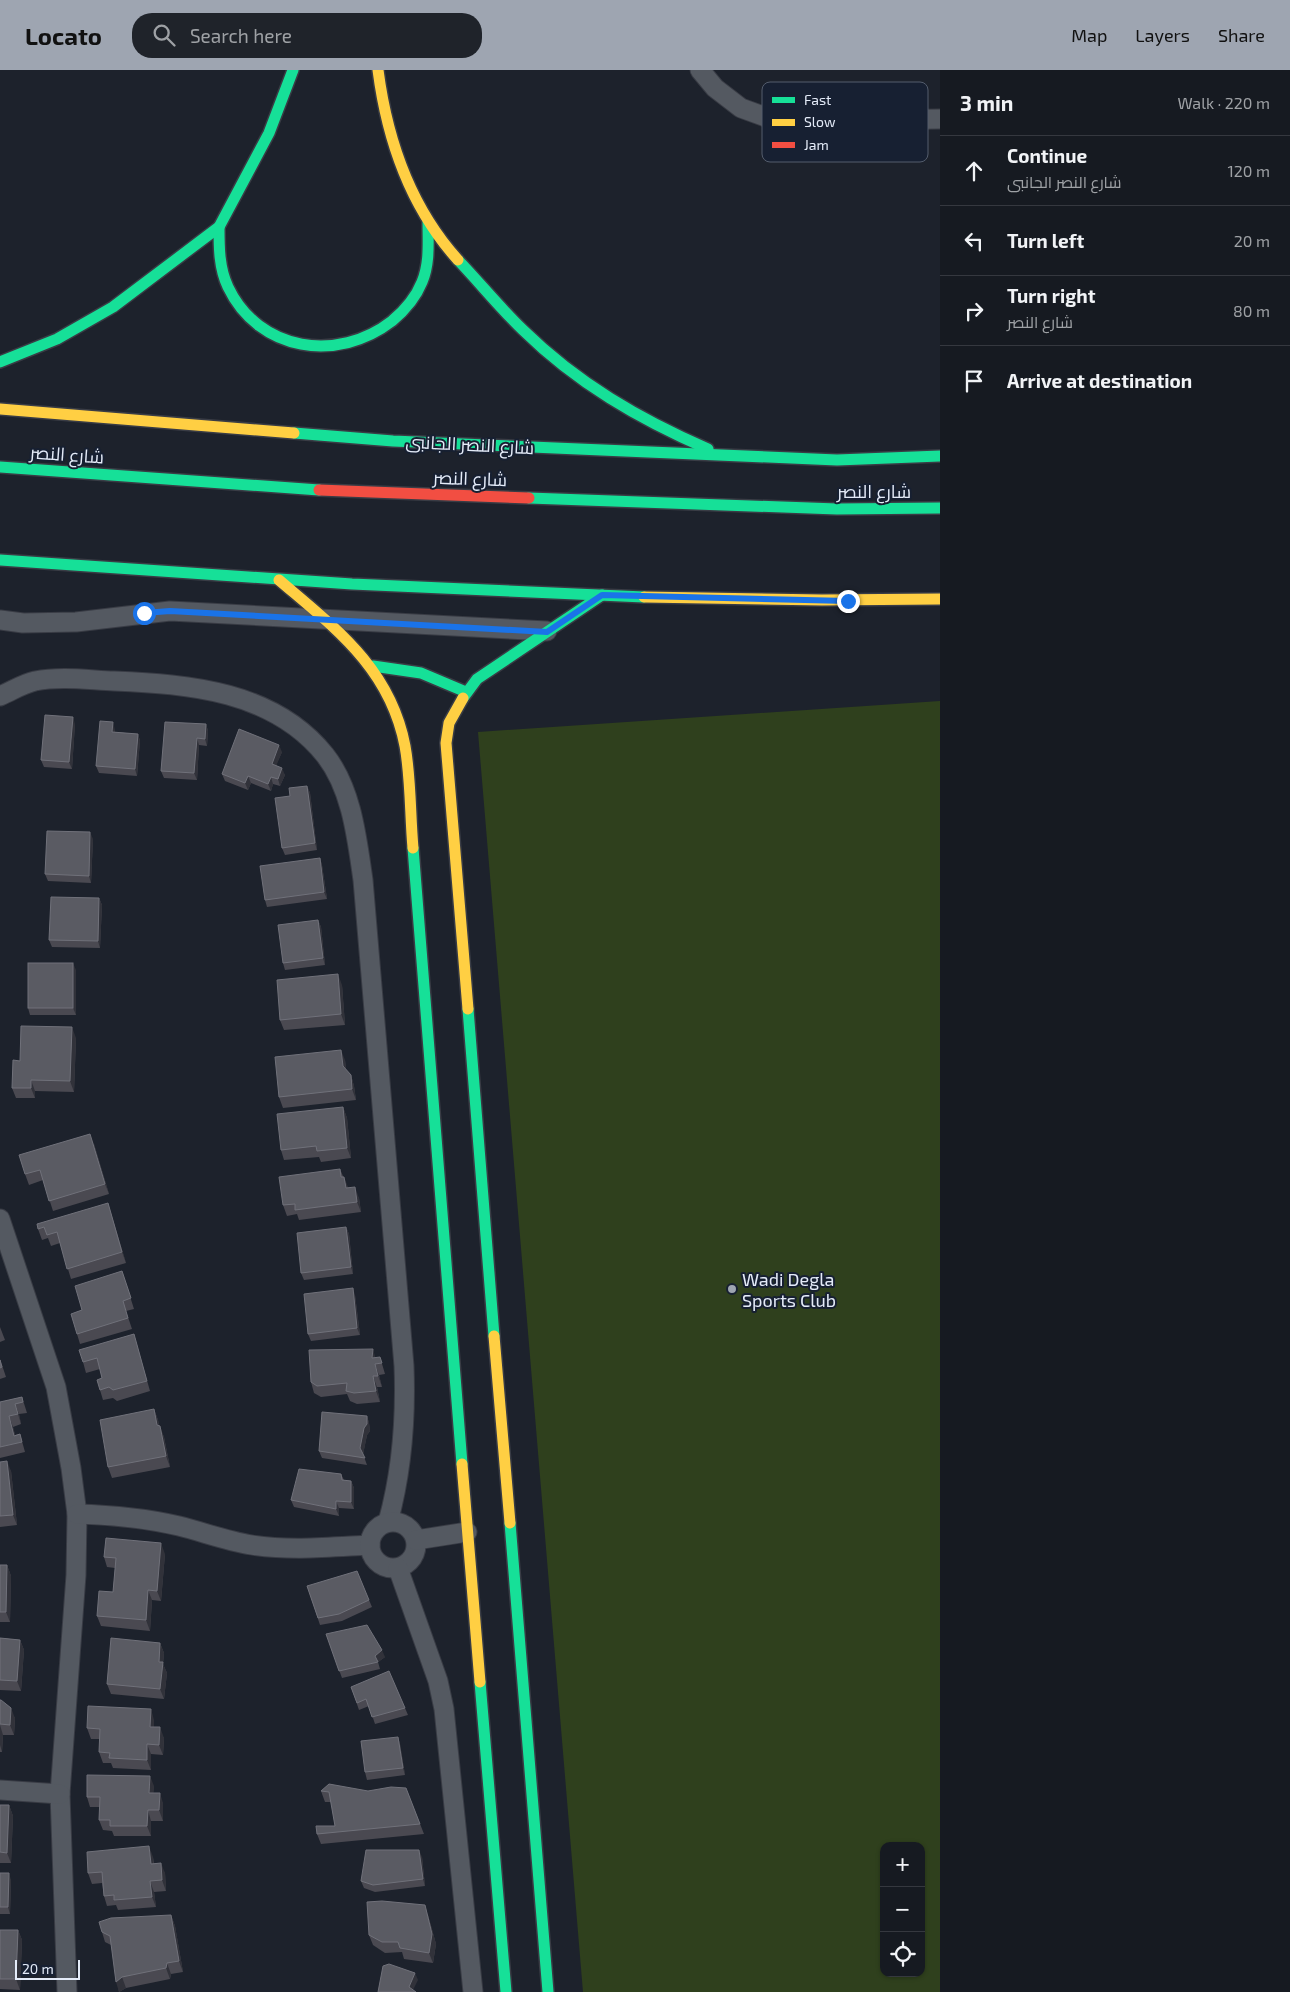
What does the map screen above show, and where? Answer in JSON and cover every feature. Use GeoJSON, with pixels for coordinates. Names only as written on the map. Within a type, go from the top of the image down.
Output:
{"type":"FeatureCollection","features":[{"type":"Feature","properties":{"kind":"street"},"geometry":{"type":"LineString","coordinates":[[0,362],[57,339],[114,307],[219,227],[269,133],[293,70]]}},
{"type":"Feature","properties":{"kind":"street"},"geometry":{"type":"LineString","coordinates":[[378,70],[387,124],[428,222],[506,316],[554,360],[607,399],[664,431],[725,456]]}},
{"type":"Feature","properties":{"kind":"street"},"geometry":{"type":"LineString","coordinates":[[700,70],[715,88],[741,108],[762,116]]}},
{"type":"Feature","properties":{"kind":"street"},"geometry":{"type":"LineString","coordinates":[[219,227],[219,260],[230,292],[250,319],[277,338],[309,348],[318,348],[342,347],[374,336],[400,315],[419,287],[429,255],[428,222]]}},
{"type":"Feature","properties":{"kind":"street","name":"شارع النصر الجانبى"},"geometry":{"type":"LineString","coordinates":[[0,409],[393,441],[837,460],[940,456]]}},
{"type":"Feature","properties":{"kind":"street","name":"شارع النصر"},"geometry":{"type":"LineString","coordinates":[[0,467],[334,491],[837,509],[940,508]]}},
{"type":"Feature","properties":{"kind":"street"},"geometry":{"type":"LineString","coordinates":[[0,560],[279,580],[602,595],[838,601],[940,599]]}},
{"type":"Feature","properties":{"kind":"street"},"geometry":{"type":"LineString","coordinates":[[279,580],[349,640],[373,666],[394,704],[406,747],[467,1532],[506,1992]]}},
{"type":"Feature","properties":{"kind":"street"},"geometry":{"type":"LineString","coordinates":[[548,1992],[446,743],[448,723],[466,692],[491,669],[602,595]]}},
{"type":"Feature","properties":{"kind":"street"},"geometry":{"type":"LineString","coordinates":[[0,620],[76,622],[170,611],[547,632]]}},
{"type":"Feature","properties":{"kind":"street"},"geometry":{"type":"LineString","coordinates":[[373,666],[420,671],[448,682],[466,692]]}},
{"type":"Feature","properties":{"kind":"street"},"geometry":{"type":"LineString","coordinates":[[3,696],[32,682],[66,678],[183,686],[232,696],[258,705],[282,717],[309,737],[326,756],[337,776],[357,835],[363,880],[404,1366],[405,1403],[398,1476],[388,1522]]}},
{"type":"Feature","properties":{"kind":"street"},"geometry":{"type":"LineString","coordinates":[[0,1219],[56,1387],[70,1459],[77,1514],[76,1575],[60,1794],[67,1992]]}},
{"type":"Feature","properties":{"kind":"street"},"geometry":{"type":"LineString","coordinates":[[77,1514],[108,1515],[157,1522],[229,1540],[272,1547],[311,1548],[370,1545]]}},
{"type":"Feature","properties":{"kind":"street"},"geometry":{"type":"LineString","coordinates":[[388,1522],[402,1523],[413,1533],[416,1540],[414,1554],[405,1565],[398,1568],[391,1568],[378,1563],[374,1558],[370,1545],[375,1530],[388,1522]]}},
{"type":"Feature","properties":{"kind":"street"},"geometry":{"type":"LineString","coordinates":[[416,1540],[467,1532]]}},
{"type":"Feature","properties":{"kind":"street"},"geometry":{"type":"LineString","coordinates":[[398,1568],[438,1681],[444,1709],[473,1992]]}},
{"type":"Feature","properties":{"kind":"street"},"geometry":{"type":"LineString","coordinates":[[0,1790],[60,1794]]}},
{"type":"Feature","properties":{"kind":"green space","name":"Wadi Degla Sports Club"},"geometry":{"type":"Polygon","coordinates":[[[940,701],[940,1992],[583,1992],[478,732],[940,701]]]}},
{"type":"Feature","properties":{"kind":"building"},"geometry":{"type":"Polygon","coordinates":[[[45,715],[73,717],[69,762],[41,760],[45,715]]]}},
{"type":"Feature","properties":{"kind":"building"},"geometry":{"type":"Polygon","coordinates":[[[100,721],[113,722],[112,732],[138,734],[135,769],[96,766],[100,721]]]}},
{"type":"Feature","properties":{"kind":"building"},"geometry":{"type":"Polygon","coordinates":[[[165,722],[206,724],[205,739],[197,738],[194,773],[161,771],[165,722]]]}},
{"type":"Feature","properties":{"kind":"building"},"geometry":{"type":"Polygon","coordinates":[[[239,729],[279,745],[272,764],[282,768],[278,779],[271,777],[268,784],[248,776],[245,783],[222,774],[239,729]]]}},
{"type":"Feature","properties":{"kind":"building"},"geometry":{"type":"Polygon","coordinates":[[[307,786],[315,843],[282,848],[275,798],[290,796],[289,788],[307,786]]]}},
{"type":"Feature","properties":{"kind":"building"},"geometry":{"type":"Polygon","coordinates":[[[47,831],[90,832],[89,876],[45,874],[47,831]]]}},
{"type":"Feature","properties":{"kind":"building"},"geometry":{"type":"Polygon","coordinates":[[[320,858],[324,892],[265,900],[260,866],[320,858]]]}},
{"type":"Feature","properties":{"kind":"building"},"geometry":{"type":"Polygon","coordinates":[[[51,897],[99,898],[98,941],[49,940],[51,897]]]}},
{"type":"Feature","properties":{"kind":"building"},"geometry":{"type":"Polygon","coordinates":[[[318,920],[323,958],[283,963],[278,925],[318,920]]]}},
{"type":"Feature","properties":{"kind":"building"},"geometry":{"type":"Polygon","coordinates":[[[28,963],[73,963],[73,1008],[28,1008],[28,963]]]}},
{"type":"Feature","properties":{"kind":"building"},"geometry":{"type":"Polygon","coordinates":[[[338,974],[341,1014],[280,1020],[277,980],[338,974]]]}},
{"type":"Feature","properties":{"kind":"building"},"geometry":{"type":"Polygon","coordinates":[[[21,1026],[72,1027],[70,1081],[31,1080],[31,1088],[12,1088],[13,1060],[20,1061],[21,1026]]]}},
{"type":"Feature","properties":{"kind":"building"},"geometry":{"type":"Polygon","coordinates":[[[341,1050],[343,1066],[351,1075],[352,1089],[279,1097],[275,1057],[341,1050]]]}},
{"type":"Feature","properties":{"kind":"building"},"geometry":{"type":"Polygon","coordinates":[[[343,1107],[347,1148],[317,1151],[316,1146],[281,1150],[277,1114],[343,1107]]]}},
{"type":"Feature","properties":{"kind":"building"},"geometry":{"type":"Polygon","coordinates":[[[90,1134],[105,1184],[49,1201],[40,1170],[25,1174],[19,1155],[90,1134]]]}},
{"type":"Feature","properties":{"kind":"building"},"geometry":{"type":"Polygon","coordinates":[[[340,1169],[346,1188],[355,1187],[357,1202],[295,1210],[295,1204],[283,1205],[279,1177],[340,1169]]]}},
{"type":"Feature","properties":{"kind":"building"},"geometry":{"type":"Polygon","coordinates":[[[108,1203],[122,1252],[67,1269],[57,1232],[47,1235],[44,1227],[38,1229],[37,1224],[108,1203]]]}},
{"type":"Feature","properties":{"kind":"building"},"geometry":{"type":"Polygon","coordinates":[[[346,1227],[351,1267],[301,1273],[297,1233],[346,1227]]]}},
{"type":"Feature","properties":{"kind":"building"},"geometry":{"type":"Polygon","coordinates":[[[122,1271],[131,1298],[123,1301],[128,1318],[77,1334],[71,1314],[82,1310],[75,1286],[122,1271]]]}},
{"type":"Feature","properties":{"kind":"building"},"geometry":{"type":"Polygon","coordinates":[[[353,1288],[357,1328],[308,1334],[304,1294],[353,1288]]]}},
{"type":"Feature","properties":{"kind":"building"},"geometry":{"type":"Polygon","coordinates":[[[134,1334],[147,1381],[113,1390],[109,1387],[100,1390],[97,1380],[102,1378],[97,1358],[83,1362],[79,1350],[134,1334]]]}},
{"type":"Feature","properties":{"kind":"building"},"geometry":{"type":"Polygon","coordinates":[[[373,1349],[372,1358],[380,1357],[382,1363],[375,1364],[378,1376],[373,1376],[376,1391],[354,1393],[346,1391],[347,1383],[317,1386],[311,1382],[309,1350],[373,1349]]]}},
{"type":"Feature","properties":{"kind":"building"},"geometry":{"type":"Polygon","coordinates":[[[22,1397],[23,1402],[15,1404],[18,1414],[9,1416],[14,1436],[20,1434],[22,1442],[0,1447],[0,1402],[22,1397]]]}},
{"type":"Feature","properties":{"kind":"building"},"geometry":{"type":"Polygon","coordinates":[[[154,1409],[157,1425],[160,1426],[166,1456],[108,1467],[100,1420],[154,1409]]]}},
{"type":"Feature","properties":{"kind":"building"},"geometry":{"type":"Polygon","coordinates":[[[322,1412],[367,1416],[367,1424],[364,1428],[360,1448],[365,1458],[319,1451],[322,1412]]]}},
{"type":"Feature","properties":{"kind":"building"},"geometry":{"type":"Polygon","coordinates":[[[7,1461],[13,1515],[0,1516],[0,1462],[7,1461]]]}},
{"type":"Feature","properties":{"kind":"building"},"geometry":{"type":"Polygon","coordinates":[[[299,1469],[341,1474],[342,1480],[351,1481],[351,1502],[336,1501],[336,1509],[291,1500],[299,1469]]]}},
{"type":"Feature","properties":{"kind":"building"},"geometry":{"type":"Polygon","coordinates":[[[106,1538],[161,1543],[157,1591],[148,1590],[146,1620],[97,1616],[99,1591],[113,1592],[116,1558],[104,1557],[106,1538]]]}},
{"type":"Feature","properties":{"kind":"building"},"geometry":{"type":"Polygon","coordinates":[[[0,1565],[7,1565],[6,1612],[0,1612],[0,1565]]]}},
{"type":"Feature","properties":{"kind":"building"},"geometry":{"type":"Polygon","coordinates":[[[357,1571],[369,1600],[339,1614],[318,1618],[307,1586],[357,1571]]]}},
{"type":"Feature","properties":{"kind":"building"},"geometry":{"type":"Polygon","coordinates":[[[367,1625],[382,1650],[375,1656],[378,1662],[339,1671],[326,1634],[367,1625]]]}},
{"type":"Feature","properties":{"kind":"building"},"geometry":{"type":"Polygon","coordinates":[[[0,1638],[20,1640],[17,1681],[0,1680],[0,1638]]]}},
{"type":"Feature","properties":{"kind":"building"},"geometry":{"type":"Polygon","coordinates":[[[111,1638],[160,1643],[159,1662],[163,1662],[160,1689],[107,1684],[111,1638]]]}},
{"type":"Feature","properties":{"kind":"building"},"geometry":{"type":"Polygon","coordinates":[[[389,1671],[405,1708],[372,1717],[366,1699],[357,1703],[351,1687],[389,1671]]]}},
{"type":"Feature","properties":{"kind":"building"},"geometry":{"type":"Polygon","coordinates":[[[0,1700],[11,1708],[10,1725],[0,1724],[0,1700]]]}},
{"type":"Feature","properties":{"kind":"building"},"geometry":{"type":"Polygon","coordinates":[[[88,1706],[151,1709],[150,1727],[160,1727],[159,1745],[147,1744],[147,1760],[109,1758],[110,1753],[99,1752],[100,1729],[87,1728],[88,1706]]]}},
{"type":"Feature","properties":{"kind":"building"},"geometry":{"type":"Polygon","coordinates":[[[398,1737],[403,1768],[365,1772],[361,1741],[398,1737]]]}},
{"type":"Feature","properties":{"kind":"building"},"geometry":{"type":"Polygon","coordinates":[[[87,1775],[150,1776],[149,1793],[160,1793],[159,1810],[148,1810],[147,1826],[110,1826],[110,1820],[99,1820],[100,1797],[87,1797],[87,1775]]]}},
{"type":"Feature","properties":{"kind":"building"},"geometry":{"type":"Polygon","coordinates":[[[329,1784],[368,1791],[391,1787],[406,1788],[420,1824],[317,1834],[316,1826],[335,1826],[329,1792],[321,1791],[329,1784]]]}},
{"type":"Feature","properties":{"kind":"building"},"geometry":{"type":"Polygon","coordinates":[[[0,1805],[9,1805],[7,1853],[0,1852],[0,1805]]]}},
{"type":"Feature","properties":{"kind":"building"},"geometry":{"type":"Polygon","coordinates":[[[149,1846],[151,1864],[161,1863],[162,1880],[150,1881],[152,1897],[114,1900],[114,1895],[104,1896],[102,1872],[88,1873],[87,1852],[149,1846]]]}},
{"type":"Feature","properties":{"kind":"building"},"geometry":{"type":"Polygon","coordinates":[[[366,1850],[419,1850],[423,1879],[373,1885],[361,1881],[366,1850]]]}},
{"type":"Feature","properties":{"kind":"building"},"geometry":{"type":"Polygon","coordinates":[[[0,1873],[9,1873],[8,1907],[0,1907],[0,1873]]]}},
{"type":"Feature","properties":{"kind":"building"},"geometry":{"type":"Polygon","coordinates":[[[382,1901],[425,1905],[432,1934],[429,1953],[400,1948],[398,1942],[382,1942],[369,1935],[367,1902],[382,1901]]]}},
{"type":"Feature","properties":{"kind":"building"},"geometry":{"type":"Polygon","coordinates":[[[171,1915],[179,1961],[167,1963],[166,1968],[122,1977],[116,1982],[110,1936],[102,1932],[99,1922],[111,1918],[171,1915]]]}},
{"type":"Feature","properties":{"kind":"building"},"geometry":{"type":"Polygon","coordinates":[[[0,1930],[18,1930],[16,1979],[0,1979],[0,1930]]]}},
{"type":"Feature","properties":{"kind":"building"},"geometry":{"type":"Polygon","coordinates":[[[389,1964],[415,1973],[409,1987],[416,1992],[378,1992],[383,1966],[389,1964]]]}},
{"type":"Feature","properties":{"kind":"traffic: fast"},"geometry":{"type":"LineString","coordinates":[[0,362],[57,339],[113,307],[219,227],[269,133],[293,70]]}},
{"type":"Feature","properties":{"kind":"traffic: fast"},"geometry":{"type":"LineString","coordinates":[[219,227],[221,265],[228,287],[242,309],[259,326],[279,337],[301,344],[325,346],[348,343],[371,334],[401,313],[416,293],[425,275],[428,252],[428,222]]}},
{"type":"Feature","properties":{"kind":"traffic: fast"},"geometry":{"type":"LineString","coordinates":[[458,260],[515,322],[565,367],[633,412],[708,449]]}},
{"type":"Feature","properties":{"kind":"traffic: fast"},"geometry":{"type":"LineString","coordinates":[[294,433],[393,441],[837,460],[940,456]]}},
{"type":"Feature","properties":{"kind":"traffic: fast"},"geometry":{"type":"LineString","coordinates":[[0,467],[319,490]]}},
{"type":"Feature","properties":{"kind":"traffic: fast"},"geometry":{"type":"LineString","coordinates":[[529,498],[837,509],[940,508]]}},
{"type":"Feature","properties":{"kind":"traffic: fast"},"geometry":{"type":"LineString","coordinates":[[0,560],[352,584],[644,597]]}},
{"type":"Feature","properties":{"kind":"traffic: fast"},"geometry":{"type":"LineString","coordinates":[[463,698],[477,679],[602,595]]}},
{"type":"Feature","properties":{"kind":"traffic: fast"},"geometry":{"type":"LineString","coordinates":[[373,666],[421,673],[466,692]]}},
{"type":"Feature","properties":{"kind":"traffic: fast"},"geometry":{"type":"LineString","coordinates":[[413,848],[462,1464]]}},
{"type":"Feature","properties":{"kind":"traffic: fast"},"geometry":{"type":"LineString","coordinates":[[468,1009],[494,1336]]}},
{"type":"Feature","properties":{"kind":"traffic: fast"},"geometry":{"type":"LineString","coordinates":[[510,1523],[548,1992]]}},
{"type":"Feature","properties":{"kind":"traffic: fast"},"geometry":{"type":"LineString","coordinates":[[480,1682],[506,1992]]}},
{"type":"Feature","properties":{"kind":"traffic: slow"},"geometry":{"type":"LineString","coordinates":[[378,70],[382,96],[395,147],[414,195],[441,240],[458,260]]}},
{"type":"Feature","properties":{"kind":"traffic: slow"},"geometry":{"type":"LineString","coordinates":[[0,409],[294,433]]}},
{"type":"Feature","properties":{"kind":"traffic: slow"},"geometry":{"type":"LineString","coordinates":[[279,580],[340,633],[373,672],[387,694],[398,718],[405,746],[413,848]]}},
{"type":"Feature","properties":{"kind":"traffic: slow"},"geometry":{"type":"LineString","coordinates":[[644,597],[822,600],[940,599]]}},
{"type":"Feature","properties":{"kind":"traffic: slow"},"geometry":{"type":"LineString","coordinates":[[463,698],[449,723],[446,743],[468,1009]]}},
{"type":"Feature","properties":{"kind":"traffic: slow"},"geometry":{"type":"LineString","coordinates":[[494,1336],[510,1523]]}},
{"type":"Feature","properties":{"kind":"traffic: slow"},"geometry":{"type":"LineString","coordinates":[[462,1464],[480,1682]]}},
{"type":"Feature","properties":{"kind":"traffic: jam"},"geometry":{"type":"LineString","coordinates":[[319,490],[529,498]]}},
{"type":"Feature","properties":{"kind":"place","name":"Wadi Degla Sports Club"},"geometry":{"type":"Point","coordinates":[732,1289]}},
{"type":"Feature","properties":{"kind":"route"},"geometry":{"type":"LineString","coordinates":[[144,613],[170,611],[322,618],[547,632],[602,595],[848,601]]}}]}
